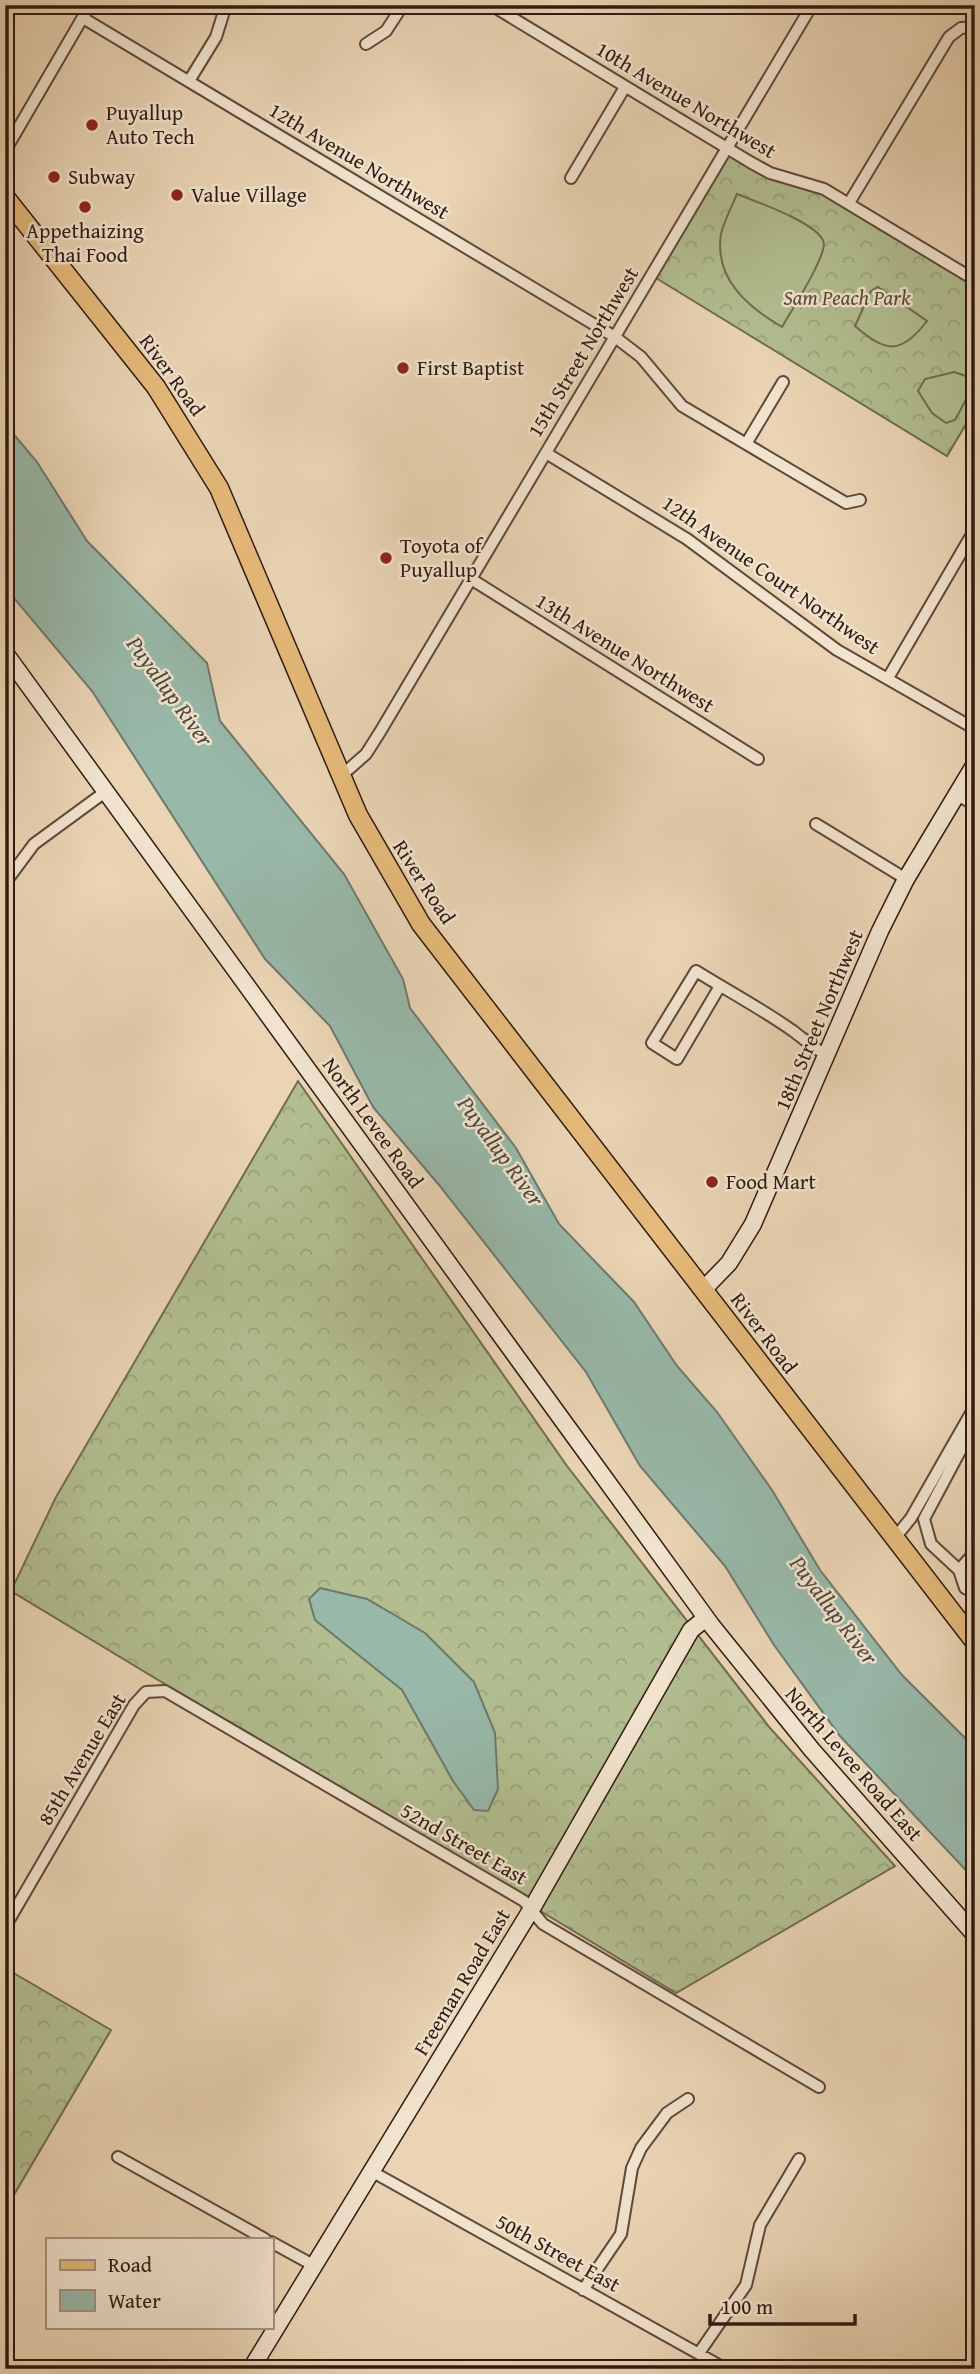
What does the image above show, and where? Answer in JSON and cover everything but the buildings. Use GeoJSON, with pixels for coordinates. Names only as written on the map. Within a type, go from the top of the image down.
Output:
{"type":"FeatureCollection","features":[{"type":"Feature","properties":{"kind":"main road","name":"River Road"},"geometry":{"type":"LineString","coordinates":[[5,197],[138,363],[191,440],[230,511],[341,776],[373,844],[421,924],[975,1642]]}},
{"type":"Feature","properties":{"kind":"street"},"geometry":{"type":"LineString","coordinates":[[5,151],[90,5]]}},
{"type":"Feature","properties":{"kind":"street"},"geometry":{"type":"LineString","coordinates":[[189,81],[216,37],[226,5]]}},
{"type":"Feature","properties":{"kind":"street"},"geometry":{"type":"LineString","coordinates":[[366,44],[386,31],[402,5]]}},
{"type":"Feature","properties":{"kind":"street","name":"10th Avenue Northwest"},"geometry":{"type":"LineString","coordinates":[[491,5],[726,149],[770,173],[814,184],[975,279]]}},
{"type":"Feature","properties":{"kind":"street","name":"15th Street Northwest"},"geometry":{"type":"LineString","coordinates":[[341,776],[366,754],[389,719],[813,5]]}},
{"type":"Feature","properties":{"kind":"street","name":"12th Avenue Northwest"},"geometry":{"type":"LineString","coordinates":[[83,18],[615,337],[641,357],[682,406],[846,503],[860,500]]}},
{"type":"Feature","properties":{"kind":"street"},"geometry":{"type":"LineString","coordinates":[[849,203],[943,45],[961,28],[975,27]]}},
{"type":"Feature","properties":{"kind":"street"},"geometry":{"type":"LineString","coordinates":[[571,178],[625,87]]}},
{"type":"Feature","properties":{"kind":"street"},"geometry":{"type":"LineString","coordinates":[[746,444],[783,382]]}},
{"type":"Feature","properties":{"kind":"street","name":"12th Avenue Court Northwest"},"geometry":{"type":"LineString","coordinates":[[546,453],[652,516],[837,650],[975,729]]}},
{"type":"Feature","properties":{"kind":"street"},"geometry":{"type":"LineString","coordinates":[[888,678],[975,529]]}},
{"type":"Feature","properties":{"kind":"street","name":"13th Avenue Northwest"},"geometry":{"type":"LineString","coordinates":[[471,579],[758,759]]}},
{"type":"Feature","properties":{"kind":"street","name":"North Levee Road"},"geometry":{"type":"LineString","coordinates":[[5,653],[706,1618]]}},
{"type":"Feature","properties":{"kind":"street","name":"18th Street Northwest"},"geometry":{"type":"LineString","coordinates":[[703,1290],[729,1263],[753,1224],[828,1056],[859,979],[906,879],[975,764]]}},
{"type":"Feature","properties":{"kind":"street"},"geometry":{"type":"LineString","coordinates":[[5,883],[34,844],[105,792]]}},
{"type":"Feature","properties":{"kind":"street"},"geometry":{"type":"LineString","coordinates":[[957,795],[975,805]]}},
{"type":"Feature","properties":{"kind":"street"},"geometry":{"type":"LineString","coordinates":[[816,824],[906,879]]}},
{"type":"Feature","properties":{"kind":"street"},"geometry":{"type":"LineString","coordinates":[[720,986],[677,1059],[652,1043],[696,971],[720,986],[828,1056]]}},
{"type":"Feature","properties":{"kind":"street"},"geometry":{"type":"LineString","coordinates":[[894,1539],[911,1518],[975,1406]]}},
{"type":"Feature","properties":{"kind":"street"},"geometry":{"type":"LineString","coordinates":[[975,1423],[924,1519],[931,1544],[959,1570],[965,1588],[975,1593]]}},
{"type":"Feature","properties":{"kind":"street"},"geometry":{"type":"LineString","coordinates":[[959,1570],[975,1552]]}},
{"type":"Feature","properties":{"kind":"street","name":"Freeman Road East"},"geometry":{"type":"LineString","coordinates":[[251,2369],[531,1910],[691,1630],[706,1618]]}},
{"type":"Feature","properties":{"kind":"street","name":"North Levee Road East"},"geometry":{"type":"LineString","coordinates":[[706,1618],[812,1750],[975,1935]]}},
{"type":"Feature","properties":{"kind":"street","name":"52nd Street East"},"geometry":{"type":"LineString","coordinates":[[155,1690],[170,1693],[290,1767],[524,1901],[543,1924],[818,2087]]}},
{"type":"Feature","properties":{"kind":"street","name":"85th Avenue East"},"geometry":{"type":"LineString","coordinates":[[5,1927],[134,1705],[146,1692],[155,1690]]}},
{"type":"Feature","properties":{"kind":"street"},"geometry":{"type":"LineString","coordinates":[[583,2290],[621,2234],[632,2168],[641,2148],[667,2113],[688,2099]]}},
{"type":"Feature","properties":{"kind":"street"},"geometry":{"type":"LineString","coordinates":[[118,2157],[263,2238]]}},
{"type":"Feature","properties":{"kind":"street"},"geometry":{"type":"LineString","coordinates":[[699,2353],[746,2285],[760,2225],[799,2159]]}},
{"type":"Feature","properties":{"kind":"street","name":"50th Street East"},"geometry":{"type":"LineString","coordinates":[[371,2171],[726,2369]]}},
{"type":"Feature","properties":{"kind":"street"},"geometry":{"type":"LineString","coordinates":[[273,2243],[313,2265]]}},
{"type":"Feature","properties":{"kind":"green space","name":"Sam Peach Park"},"geometry":{"type":"Polygon","coordinates":[[[726,149],[803,182],[975,280],[975,409],[947,456],[651,275],[726,149]]]}},
{"type":"Feature","properties":{"kind":"green space"},"geometry":{"type":"Polygon","coordinates":[[[737,194],[801,222],[821,237],[824,245],[813,274],[782,327],[746,301],[728,278],[723,265],[721,234],[737,194]]]}},
{"type":"Feature","properties":{"kind":"green space"},"geometry":{"type":"Polygon","coordinates":[[[878,287],[927,321],[901,345],[885,345],[855,326],[871,291],[878,287]]]}},
{"type":"Feature","properties":{"kind":"green space"},"geometry":{"type":"Polygon","coordinates":[[[954,372],[975,379],[975,383],[955,420],[946,423],[932,413],[918,391],[925,379],[954,372]]]}},
{"type":"Feature","properties":{"kind":"green space"},"geometry":{"type":"Polygon","coordinates":[[[298,1081],[567,1466],[770,1728],[895,1866],[676,1993],[11,1591],[56,1497],[298,1081]]]}},
{"type":"Feature","properties":{"kind":"green space"},"geometry":{"type":"Polygon","coordinates":[[[5,1968],[111,2030],[5,2210],[5,1968]]]}},
{"type":"Feature","properties":{"kind":"water","name":"Puyallup River"},"geometry":{"type":"Polygon","coordinates":[[[5,424],[37,462],[87,541],[207,663],[220,721],[344,874],[403,979],[410,1008],[516,1148],[559,1224],[634,1302],[677,1366],[717,1412],[772,1490],[820,1570],[902,1675],[975,1748],[975,1880],[840,1736],[774,1645],[725,1566],[640,1466],[586,1372],[439,1185],[373,1107],[330,1026],[265,959],[92,691],[8,591],[5,424]]]}},
{"type":"Feature","properties":{"kind":"water"},"geometry":{"type":"Polygon","coordinates":[[[320,1588],[367,1599],[425,1633],[474,1682],[495,1733],[498,1789],[488,1811],[474,1810],[453,1781],[402,1690],[315,1620],[309,1599],[320,1588]]]}},
{"type":"Feature","properties":{"kind":"place","name":"Puyallup Auto Tech"},"geometry":{"type":"Point","coordinates":[92,125]}},
{"type":"Feature","properties":{"kind":"place","name":"Subway"},"geometry":{"type":"Point","coordinates":[54,177]}},
{"type":"Feature","properties":{"kind":"place","name":"Value Village"},"geometry":{"type":"Point","coordinates":[177,195]}},
{"type":"Feature","properties":{"kind":"place","name":"Appethaizing Thai Food"},"geometry":{"type":"Point","coordinates":[85,207]}},
{"type":"Feature","properties":{"kind":"place","name":"First Baptist"},"geometry":{"type":"Point","coordinates":[403,368]}},
{"type":"Feature","properties":{"kind":"place","name":"Toyota of Puyallup"},"geometry":{"type":"Point","coordinates":[386,558]}},
{"type":"Feature","properties":{"kind":"place","name":"Food Mart"},"geometry":{"type":"Point","coordinates":[712,1182]}}]}
